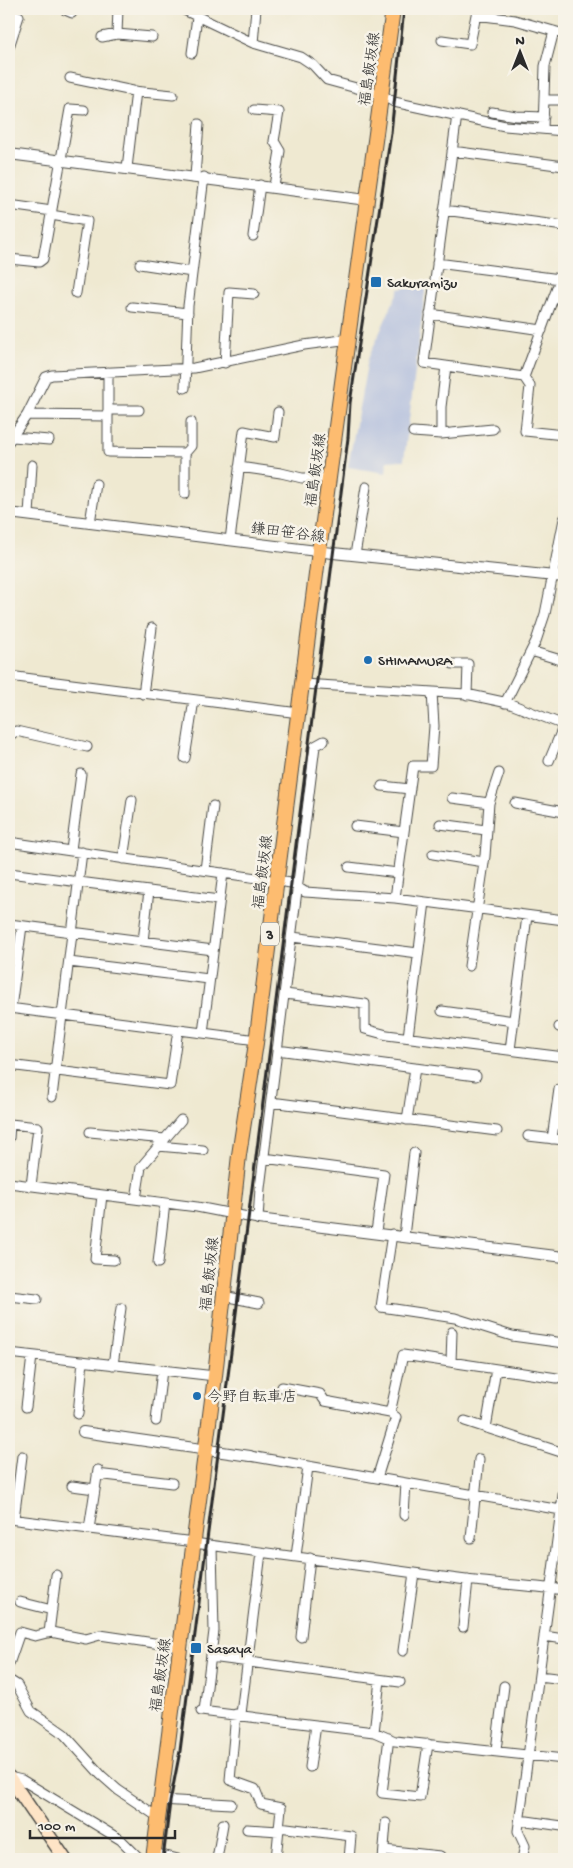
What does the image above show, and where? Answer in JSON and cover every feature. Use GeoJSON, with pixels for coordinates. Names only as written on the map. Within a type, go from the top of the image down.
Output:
{"type":"FeatureCollection","features":[{"type":"Feature","properties":{"kind":"main road","name":"福島飯坂線"},"geometry":{"type":"LineString","coordinates":[[154,1856],[215,1376],[232,1213],[257,1040],[319,551],[350,339],[393,9]]}},
{"type":"Feature","properties":{"kind":"main road"},"geometry":{"type":"LineString","coordinates":[[9,1777],[65,1859]]}},
{"type":"Feature","properties":{"kind":"street"},"geometry":{"type":"LineString","coordinates":[[63,9],[72,13]]}},
{"type":"Feature","properties":{"kind":"street"},"geometry":{"type":"LineString","coordinates":[[117,34],[118,9]]}},
{"type":"Feature","properties":{"kind":"street"},"geometry":{"type":"LineString","coordinates":[[182,9],[253,43],[301,57],[313,64],[327,80],[382,95],[394,102],[505,126],[564,131]]}},
{"type":"Feature","properties":{"kind":"street"},"geometry":{"type":"LineString","coordinates":[[253,43],[256,9]]}},
{"type":"Feature","properties":{"kind":"street"},"geometry":{"type":"LineString","coordinates":[[9,13],[20,12],[9,47]]}},
{"type":"Feature","properties":{"kind":"street"},"geometry":{"type":"LineString","coordinates":[[442,40],[470,44],[478,12],[564,34]]}},
{"type":"Feature","properties":{"kind":"street"},"geometry":{"type":"LineString","coordinates":[[192,53],[197,17]]}},
{"type":"Feature","properties":{"kind":"street"},"geometry":{"type":"LineString","coordinates":[[543,129],[545,66],[554,31]]}},
{"type":"Feature","properties":{"kind":"street"},"geometry":{"type":"LineString","coordinates":[[102,37],[117,34],[152,37]]}},
{"type":"Feature","properties":{"kind":"street"},"geometry":{"type":"LineString","coordinates":[[70,78],[136,91],[173,95]]}},
{"type":"Feature","properties":{"kind":"street"},"geometry":{"type":"LineString","coordinates":[[128,168],[136,91]]}},
{"type":"Feature","properties":{"kind":"street"},"geometry":{"type":"LineString","coordinates":[[545,100],[564,100]]}},
{"type":"Feature","properties":{"kind":"street"},"geometry":{"type":"LineString","coordinates":[[9,259],[38,262],[43,259],[70,109],[84,110]]}},
{"type":"Feature","properties":{"kind":"street"},"geometry":{"type":"LineString","coordinates":[[254,110],[278,112],[274,141],[280,150],[274,186]]}},
{"type":"Feature","properties":{"kind":"street"},"geometry":{"type":"LineString","coordinates":[[492,112],[516,116],[544,117]]}},
{"type":"Feature","properties":{"kind":"street"},"geometry":{"type":"LineString","coordinates":[[457,115],[424,363],[524,377],[530,386],[525,432],[564,436]]}},
{"type":"Feature","properties":{"kind":"street"},"geometry":{"type":"LineString","coordinates":[[185,388],[188,313],[199,177],[199,124]]}},
{"type":"Feature","properties":{"kind":"street"},"geometry":{"type":"LineString","coordinates":[[452,150],[564,166]]}},
{"type":"Feature","properties":{"kind":"street"},"geometry":{"type":"LineString","coordinates":[[9,154],[274,186],[368,200]]}},
{"type":"Feature","properties":{"kind":"street"},"geometry":{"type":"LineString","coordinates":[[253,236],[260,185]]}},
{"type":"Feature","properties":{"kind":"street"},"geometry":{"type":"LineString","coordinates":[[9,205],[87,222],[76,293]]}},
{"type":"Feature","properties":{"kind":"street"},"geometry":{"type":"LineString","coordinates":[[444,210],[564,226]]}},
{"type":"Feature","properties":{"kind":"street"},"geometry":{"type":"LineString","coordinates":[[437,263],[560,279]]}},
{"type":"Feature","properties":{"kind":"street"},"geometry":{"type":"LineString","coordinates":[[140,264],[192,272]]}},
{"type":"Feature","properties":{"kind":"street"},"geometry":{"type":"LineString","coordinates":[[524,377],[564,269]]}},
{"type":"Feature","properties":{"kind":"street"},"geometry":{"type":"LineString","coordinates":[[225,363],[229,292],[254,294]]}},
{"type":"Feature","properties":{"kind":"street"},"geometry":{"type":"LineString","coordinates":[[132,307],[188,313]]}},
{"type":"Feature","properties":{"kind":"street"},"geometry":{"type":"LineString","coordinates":[[430,314],[542,330]]}},
{"type":"Feature","properties":{"kind":"street"},"geometry":{"type":"LineString","coordinates":[[11,439],[27,415],[46,377],[52,374],[186,369],[225,363],[304,345],[350,339]]}},
{"type":"Feature","properties":{"kind":"street"},"geometry":{"type":"LineString","coordinates":[[441,434],[441,407],[446,366]]}},
{"type":"Feature","properties":{"kind":"street"},"geometry":{"type":"LineString","coordinates":[[108,372],[108,452],[185,453]]}},
{"type":"Feature","properties":{"kind":"street"},"geometry":{"type":"LineString","coordinates":[[27,415],[108,413],[139,410]]}},
{"type":"Feature","properties":{"kind":"street"},"geometry":{"type":"LineString","coordinates":[[230,540],[244,431],[275,437],[278,412]]}},
{"type":"Feature","properties":{"kind":"street"},"geometry":{"type":"LineString","coordinates":[[185,494],[185,453],[191,446],[191,422]]}},
{"type":"Feature","properties":{"kind":"street"},"geometry":{"type":"LineString","coordinates":[[413,432],[441,434],[493,429]]}},
{"type":"Feature","properties":{"kind":"street"},"geometry":{"type":"LineString","coordinates":[[11,439],[49,440]]}},
{"type":"Feature","properties":{"kind":"street"},"geometry":{"type":"LineString","coordinates":[[28,515],[32,465]]}},
{"type":"Feature","properties":{"kind":"street"},"geometry":{"type":"LineString","coordinates":[[239,468],[281,473],[302,478],[330,478]]}},
{"type":"Feature","properties":{"kind":"street"},"geometry":{"type":"LineString","coordinates":[[90,523],[96,484]]}},
{"type":"Feature","properties":{"kind":"street"},"geometry":{"type":"LineString","coordinates":[[356,555],[366,487]]}},
{"type":"Feature","properties":{"kind":"street","name":"鎌田笹谷線"},"geometry":{"type":"LineString","coordinates":[[9,512],[319,551],[564,577]]}},
{"type":"Feature","properties":{"kind":"street"},"geometry":{"type":"LineString","coordinates":[[505,703],[531,651],[546,614],[564,520]]}},
{"type":"Feature","properties":{"kind":"street"},"geometry":{"type":"LineString","coordinates":[[143,694],[152,628]]}},
{"type":"Feature","properties":{"kind":"street"},"geometry":{"type":"LineString","coordinates":[[531,651],[564,661]]}},
{"type":"Feature","properties":{"kind":"street"},"geometry":{"type":"LineString","coordinates":[[454,664],[468,664],[467,695]]}},
{"type":"Feature","properties":{"kind":"street"},"geometry":{"type":"LineString","coordinates":[[9,676],[299,713]]}},
{"type":"Feature","properties":{"kind":"street"},"geometry":{"type":"LineString","coordinates":[[303,684],[467,695],[505,703],[564,725],[549,761]]}},
{"type":"Feature","properties":{"kind":"street"},"geometry":{"type":"LineString","coordinates":[[395,898],[413,766],[431,766],[434,718],[432,692]]}},
{"type":"Feature","properties":{"kind":"street"},"geometry":{"type":"LineString","coordinates":[[186,758],[194,700]]}},
{"type":"Feature","properties":{"kind":"street"},"geometry":{"type":"LineString","coordinates":[[9,736],[16,731],[87,747]]}},
{"type":"Feature","properties":{"kind":"street"},"geometry":{"type":"LineString","coordinates":[[258,1219],[315,746],[324,741]]}},
{"type":"Feature","properties":{"kind":"street"},"geometry":{"type":"LineString","coordinates":[[469,966],[484,862],[489,803],[499,773]]}},
{"type":"Feature","properties":{"kind":"street"},"geometry":{"type":"LineString","coordinates":[[71,850],[81,774]]}},
{"type":"Feature","properties":{"kind":"street"},"geometry":{"type":"LineString","coordinates":[[382,786],[410,789]]}},
{"type":"Feature","properties":{"kind":"street"},"geometry":{"type":"LineString","coordinates":[[452,798],[489,803]]}},
{"type":"Feature","properties":{"kind":"street"},"geometry":{"type":"LineString","coordinates":[[124,859],[132,800]]}},
{"type":"Feature","properties":{"kind":"street"},"geometry":{"type":"LineString","coordinates":[[515,803],[564,812]]}},
{"type":"Feature","properties":{"kind":"street"},"geometry":{"type":"LineString","coordinates":[[205,870],[213,806]]}},
{"type":"Feature","properties":{"kind":"street"},"geometry":{"type":"LineString","coordinates":[[440,824],[486,830]]}},
{"type":"Feature","properties":{"kind":"street"},"geometry":{"type":"LineString","coordinates":[[356,826],[404,832]]}},
{"type":"Feature","properties":{"kind":"street"},"geometry":{"type":"LineString","coordinates":[[9,842],[277,880],[291,883],[305,892],[395,898],[564,920]]}},
{"type":"Feature","properties":{"kind":"street"},"geometry":{"type":"LineString","coordinates":[[52,1097],[82,852]]}},
{"type":"Feature","properties":{"kind":"street"},"geometry":{"type":"LineString","coordinates":[[433,854],[484,862]]}},
{"type":"Feature","properties":{"kind":"street"},"geometry":{"type":"LineString","coordinates":[[349,866],[398,873]]}},
{"type":"Feature","properties":{"kind":"street"},"geometry":{"type":"LineString","coordinates":[[9,873],[219,900]]}},
{"type":"Feature","properties":{"kind":"street"},"geometry":{"type":"LineString","coordinates":[[203,1033],[223,873]]}},
{"type":"Feature","properties":{"kind":"street"},"geometry":{"type":"LineString","coordinates":[[143,941],[149,891]]}},
{"type":"Feature","properties":{"kind":"street"},"geometry":{"type":"LineString","coordinates":[[408,1037],[425,902]]}},
{"type":"Feature","properties":{"kind":"street"},"geometry":{"type":"LineString","coordinates":[[510,1050],[528,916]]}},
{"type":"Feature","properties":{"kind":"street"},"geometry":{"type":"LineString","coordinates":[[9,924],[212,950]]}},
{"type":"Feature","properties":{"kind":"street"},"geometry":{"type":"LineString","coordinates":[[22,926],[13,955],[10,1008],[257,1040]]}},
{"type":"Feature","properties":{"kind":"street"},"geometry":{"type":"LineString","coordinates":[[292,938],[418,953]]}},
{"type":"Feature","properties":{"kind":"street"},"geometry":{"type":"LineString","coordinates":[[69,962],[209,979]]}},
{"type":"Feature","properties":{"kind":"street"},"geometry":{"type":"LineString","coordinates":[[285,994],[365,1004],[364,1029],[408,1037],[564,1058]]}},
{"type":"Feature","properties":{"kind":"street"},"geometry":{"type":"LineString","coordinates":[[442,1011],[514,1021]]}},
{"type":"Feature","properties":{"kind":"street"},"geometry":{"type":"LineString","coordinates":[[9,1065],[170,1085],[178,1030]]}},
{"type":"Feature","properties":{"kind":"street"},"geometry":{"type":"LineString","coordinates":[[278,1050],[476,1076]]}},
{"type":"Feature","properties":{"kind":"street"},"geometry":{"type":"LineString","coordinates":[[407,1120],[415,1068]]}},
{"type":"Feature","properties":{"kind":"street"},"geometry":{"type":"LineString","coordinates":[[552,1139],[559,1089],[564,1090]]}},
{"type":"Feature","properties":{"kind":"street"},"geometry":{"type":"LineString","coordinates":[[271,1102],[497,1131]]}},
{"type":"Feature","properties":{"kind":"street"},"geometry":{"type":"LineString","coordinates":[[136,1199],[141,1167],[181,1120]]}},
{"type":"Feature","properties":{"kind":"street"},"geometry":{"type":"LineString","coordinates":[[9,1138],[10,1124],[38,1127],[31,1186]]}},
{"type":"Feature","properties":{"kind":"street"},"geometry":{"type":"LineString","coordinates":[[90,1132],[203,1150]]}},
{"type":"Feature","properties":{"kind":"street"},"geometry":{"type":"LineString","coordinates":[[528,1136],[564,1140]]}},
{"type":"Feature","properties":{"kind":"street"},"geometry":{"type":"LineString","coordinates":[[404,1236],[414,1153]]}},
{"type":"Feature","properties":{"kind":"street"},"geometry":{"type":"LineString","coordinates":[[264,1158],[384,1174],[376,1232]]}},
{"type":"Feature","properties":{"kind":"street"},"geometry":{"type":"LineString","coordinates":[[9,1183],[165,1203],[232,1213],[258,1219],[376,1232],[564,1257]]}},
{"type":"Feature","properties":{"kind":"street"},"geometry":{"type":"LineString","coordinates":[[102,1195],[95,1258],[114,1260]]}},
{"type":"Feature","properties":{"kind":"street"},"geometry":{"type":"LineString","coordinates":[[158,1262],[165,1203]]}},
{"type":"Feature","properties":{"kind":"street"},"geometry":{"type":"LineString","coordinates":[[392,1234],[381,1307],[455,1318],[512,1336],[564,1343]]}},
{"type":"Feature","properties":{"kind":"street"},"geometry":{"type":"LineString","coordinates":[[11,1293],[37,1299]]}},
{"type":"Feature","properties":{"kind":"street"},"geometry":{"type":"LineString","coordinates":[[223,1296],[259,1303]]}},
{"type":"Feature","properties":{"kind":"street"},"geometry":{"type":"LineString","coordinates":[[113,1365],[121,1308]]}},
{"type":"Feature","properties":{"kind":"street"},"geometry":{"type":"LineString","coordinates":[[451,1362],[452,1332]]}},
{"type":"Feature","properties":{"kind":"street"},"geometry":{"type":"LineString","coordinates":[[9,1353],[215,1376]]}},
{"type":"Feature","properties":{"kind":"street"},"geometry":{"type":"LineString","coordinates":[[390,1413],[403,1355],[557,1378]]}},
{"type":"Feature","properties":{"kind":"street"},"geometry":{"type":"LineString","coordinates":[[26,1407],[32,1356]]}},
{"type":"Feature","properties":{"kind":"street"},"geometry":{"type":"LineString","coordinates":[[78,1414],[83,1362]]}},
{"type":"Feature","properties":{"kind":"street"},"geometry":{"type":"LineString","coordinates":[[486,1428],[496,1369]]}},
{"type":"Feature","properties":{"kind":"street"},"geometry":{"type":"LineString","coordinates":[[156,1421],[162,1370]]}},
{"type":"Feature","properties":{"kind":"street"},"geometry":{"type":"LineString","coordinates":[[282,1388],[320,1394],[325,1401],[390,1413],[396,1417],[377,1478]]}},
{"type":"Feature","properties":{"kind":"street"},"geometry":{"type":"LineString","coordinates":[[465,1421],[564,1453]]}},
{"type":"Feature","properties":{"kind":"street"},"geometry":{"type":"LineString","coordinates":[[82,1432],[250,1456],[561,1510]]}},
{"type":"Feature","properties":{"kind":"street"},"geometry":{"type":"LineString","coordinates":[[22,1456],[11,1519],[468,1580],[564,1590]]}},
{"type":"Feature","properties":{"kind":"street"},"geometry":{"type":"LineString","coordinates":[[471,1538],[479,1459]]}},
{"type":"Feature","properties":{"kind":"street"},"geometry":{"type":"LineString","coordinates":[[296,1556],[308,1467]]}},
{"type":"Feature","properties":{"kind":"street"},"geometry":{"type":"LineString","coordinates":[[89,1529],[97,1472],[172,1483]]}},
{"type":"Feature","properties":{"kind":"street"},"geometry":{"type":"LineString","coordinates":[[404,1516],[406,1483]]}},
{"type":"Feature","properties":{"kind":"street"},"geometry":{"type":"LineString","coordinates":[[72,1486],[95,1489]]}},
{"type":"Feature","properties":{"kind":"street"},"geometry":{"type":"LineString","coordinates":[[522,1859],[525,1846],[518,1831],[564,1488]]}},
{"type":"Feature","properties":{"kind":"street"},"geometry":{"type":"LineString","coordinates":[[212,1546],[214,1631],[203,1711],[374,1732],[389,1738],[428,1744],[564,1759]]}},
{"type":"Feature","properties":{"kind":"street"},"geometry":{"type":"LineString","coordinates":[[261,1553],[248,1663],[230,1780],[255,1790],[261,1804],[281,1808],[276,1859]]}},
{"type":"Feature","properties":{"kind":"street"},"geometry":{"type":"LineString","coordinates":[[301,1636],[310,1558]]}},
{"type":"Feature","properties":{"kind":"street"},"geometry":{"type":"LineString","coordinates":[[403,1650],[414,1573]]}},
{"type":"Feature","properties":{"kind":"street"},"geometry":{"type":"LineString","coordinates":[[49,1633],[56,1575]]}},
{"type":"Feature","properties":{"kind":"street"},"geometry":{"type":"LineString","coordinates":[[463,1627],[468,1580]]}},
{"type":"Feature","properties":{"kind":"street"},"geometry":{"type":"LineString","coordinates":[[20,1602],[52,1610]]}},
{"type":"Feature","properties":{"kind":"street"},"geometry":{"type":"LineString","coordinates":[[9,1664],[20,1632],[36,1636],[49,1633],[86,1639],[100,1635],[180,1647]]}},
{"type":"Feature","properties":{"kind":"street"},"geometry":{"type":"LineString","coordinates":[[544,1636],[564,1639]]}},
{"type":"Feature","properties":{"kind":"street"},"geometry":{"type":"LineString","coordinates":[[210,1658],[400,1682]]}},
{"type":"Feature","properties":{"kind":"street"},"geometry":{"type":"LineString","coordinates":[[539,1676],[564,1679]]}},
{"type":"Feature","properties":{"kind":"street"},"geometry":{"type":"LineString","coordinates":[[9,1680],[18,1685],[31,1711],[64,1734],[101,1775],[118,1790],[158,1817]]}},
{"type":"Feature","properties":{"kind":"street"},"geometry":{"type":"LineString","coordinates":[[374,1732],[380,1680]]}},
{"type":"Feature","properties":{"kind":"street"},"geometry":{"type":"LineString","coordinates":[[496,1750],[504,1686]]}},
{"type":"Feature","properties":{"kind":"street"},"geometry":{"type":"LineString","coordinates":[[310,1767],[316,1725]]}},
{"type":"Feature","properties":{"kind":"street"},"geometry":{"type":"LineString","coordinates":[[389,1738],[382,1793],[420,1797],[428,1744]]}},
{"type":"Feature","properties":{"kind":"street"},"geometry":{"type":"LineString","coordinates":[[9,1777],[22,1780],[121,1840],[140,1859]]}},
{"type":"Feature","properties":{"kind":"street"},"geometry":{"type":"LineString","coordinates":[[160,1800],[230,1804]]}},
{"type":"Feature","properties":{"kind":"street"},"geometry":{"type":"LineString","coordinates":[[520,1820],[562,1826]]}},
{"type":"Feature","properties":{"kind":"street"},"geometry":{"type":"LineString","coordinates":[[386,1823],[384,1854],[440,1856],[443,1859]]}},
{"type":"Feature","properties":{"kind":"street"},"geometry":{"type":"LineString","coordinates":[[217,1859],[223,1824]]}},
{"type":"Feature","properties":{"kind":"street"},"geometry":{"type":"LineString","coordinates":[[247,1829],[279,1829],[351,1836],[349,1859]]}},
{"type":"Feature","properties":{"kind":"street"},"geometry":{"type":"LineString","coordinates":[[154,1856],[178,1859]]}},
{"type":"Feature","properties":{"kind":"shaded area"},"geometry":{"type":"Polygon","coordinates":[[[426,284],[404,460],[387,461],[386,473],[348,467],[368,359],[399,289],[426,284]]]}},
{"type":"Feature","properties":{"kind":"railway"},"geometry":{"type":"LineString","coordinates":[[163,1859],[170,1802],[180,1751],[348,438],[350,403],[391,133],[404,9]]}},
{"type":"Feature","properties":{"kind":"place","name":"Sakuramizu"},"geometry":{"type":"Point","coordinates":[376,282]}},
{"type":"Feature","properties":{"kind":"place","name":"SHIMAMURA"},"geometry":{"type":"Point","coordinates":[368,660]}},
{"type":"Feature","properties":{"kind":"place","name":"今野自転車店"},"geometry":{"type":"Point","coordinates":[197,1396]}},
{"type":"Feature","properties":{"kind":"place","name":"Sasaya"},"geometry":{"type":"Point","coordinates":[196,1648]}}]}
